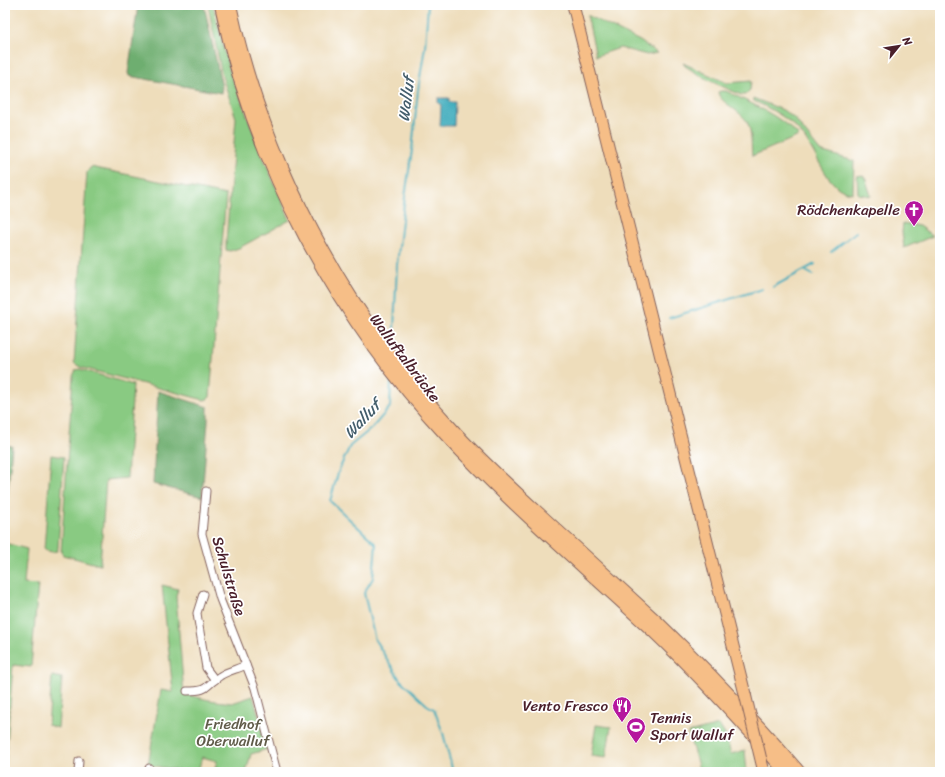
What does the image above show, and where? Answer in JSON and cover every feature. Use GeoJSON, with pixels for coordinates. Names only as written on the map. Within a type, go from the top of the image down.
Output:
{"type":"FeatureCollection","features":[{"type":"Feature","properties":{"kind":"highway"},"geometry":{"type":"LineString","coordinates":[[221,5],[244,91],[266,150],[295,206]]}},
{"type":"Feature","properties":{"kind":"highway"},"geometry":{"type":"LineString","coordinates":[[230,5],[259,108],[295,206]]}},
{"type":"Feature","properties":{"kind":"highway","name":"Walluftalbrücke"},"geometry":{"type":"LineString","coordinates":[[295,206],[310,244],[334,287],[360,328],[393,373],[447,436],[486,476],[523,505]]}},
{"type":"Feature","properties":{"kind":"highway"},"geometry":{"type":"LineString","coordinates":[[523,505],[678,656],[734,714],[786,772]]}},
{"type":"Feature","properties":{"kind":"highway"},"geometry":{"type":"LineString","coordinates":[[523,505],[659,624],[741,706],[799,772]]}},
{"type":"Feature","properties":{"kind":"main road"},"geometry":{"type":"LineString","coordinates":[[573,5],[764,770]]}},
{"type":"Feature","properties":{"kind":"street","name":"Schulstraße"},"geometry":{"type":"LineString","coordinates":[[206,491],[202,534],[220,599],[255,688],[277,772]]}},
{"type":"Feature","properties":{"kind":"street","name":"Schulstraße"},"geometry":{"type":"LineString","coordinates":[[203,594],[197,613],[206,668],[215,680]]}},
{"type":"Feature","properties":{"kind":"street"},"geometry":{"type":"LineString","coordinates":[[187,691],[199,691],[205,689],[220,675],[246,666]]}},
{"type":"Feature","properties":{"kind":"street"},"geometry":{"type":"LineString","coordinates":[[78,761],[78,772]]}},
{"type":"Feature","properties":{"kind":"green space"},"geometry":{"type":"Polygon","coordinates":[[[138,5],[204,5],[222,87],[221,93],[129,76],[128,73],[138,5]]]}},
{"type":"Feature","properties":{"kind":"green space"},"geometry":{"type":"Polygon","coordinates":[[[208,5],[213,5],[234,83],[258,145],[290,220],[239,248],[230,251],[226,250],[226,242],[236,118],[222,76],[208,5]]]}},
{"type":"Feature","properties":{"kind":"green space"},"geometry":{"type":"Polygon","coordinates":[[[587,15],[640,41],[657,53],[647,55],[620,48],[596,56],[587,15]]]}},
{"type":"Feature","properties":{"kind":"green space"},"geometry":{"type":"Polygon","coordinates":[[[683,63],[727,83],[751,81],[750,90],[745,95],[741,95],[706,79],[685,66],[683,63]]]}},
{"type":"Feature","properties":{"kind":"green space"},"geometry":{"type":"Polygon","coordinates":[[[726,91],[765,110],[783,122],[799,136],[752,156],[751,135],[748,124],[741,115],[722,100],[718,92],[726,91]]]}},
{"type":"Feature","properties":{"kind":"green space"},"geometry":{"type":"Polygon","coordinates":[[[753,98],[783,110],[795,119],[820,151],[854,161],[853,192],[851,193],[842,190],[832,182],[805,138],[790,122],[767,107],[754,101],[753,98]]]}},
{"type":"Feature","properties":{"kind":"green space"},"geometry":{"type":"Polygon","coordinates":[[[91,167],[226,195],[210,397],[208,399],[204,400],[80,367],[74,363],[87,172],[91,167]]]}},
{"type":"Feature","properties":{"kind":"green space"},"geometry":{"type":"Polygon","coordinates":[[[863,175],[871,196],[858,194],[857,176],[863,175]]]}},
{"type":"Feature","properties":{"kind":"green space"},"geometry":{"type":"Polygon","coordinates":[[[903,223],[919,226],[933,236],[904,248],[902,232],[903,223]]]}},
{"type":"Feature","properties":{"kind":"green space"},"geometry":{"type":"Polygon","coordinates":[[[80,369],[133,385],[127,478],[106,480],[100,565],[63,555],[61,552],[73,376],[76,370],[80,369]]]}},
{"type":"Feature","properties":{"kind":"green space"},"geometry":{"type":"Polygon","coordinates":[[[158,391],[208,407],[202,497],[153,484],[158,391]]]}},
{"type":"Feature","properties":{"kind":"green space"},"geometry":{"type":"Polygon","coordinates":[[[5,445],[12,446],[5,525],[5,445]]]}},
{"type":"Feature","properties":{"kind":"green space"},"geometry":{"type":"Polygon","coordinates":[[[51,455],[64,457],[58,548],[57,551],[52,552],[44,550],[51,455]]]}},
{"type":"Feature","properties":{"kind":"green space"},"geometry":{"type":"Polygon","coordinates":[[[5,543],[27,549],[24,584],[38,585],[31,667],[13,665],[5,772],[5,543]]]}},
{"type":"Feature","properties":{"kind":"green space","name":"Friedhof Oberwalluf"},"geometry":{"type":"Polygon","coordinates":[[[162,585],[178,589],[176,596],[184,694],[209,700],[232,703],[253,696],[268,749],[251,754],[246,772],[214,772],[217,761],[202,757],[198,772],[189,772],[148,765],[161,690],[173,692],[162,585]]]}},
{"type":"Feature","properties":{"kind":"green space"},"geometry":{"type":"Polygon","coordinates":[[[52,676],[62,678],[58,728],[48,725],[52,676]]]}},
{"type":"Feature","properties":{"kind":"green space"},"geometry":{"type":"Polygon","coordinates":[[[596,725],[611,727],[606,758],[591,756],[596,725]]]}},
{"type":"Feature","properties":{"kind":"green space"},"geometry":{"type":"Polygon","coordinates":[[[719,725],[726,736],[731,754],[745,750],[747,772],[698,772],[699,769],[688,733],[719,725]]]}},
{"type":"Feature","properties":{"kind":"water"},"geometry":{"type":"Polygon","coordinates":[[[438,98],[449,98],[449,102],[455,102],[454,126],[440,126],[441,105],[438,103],[438,98]]]}},
{"type":"Feature","properties":{"kind":"waterway","name":"Walluf"},"geometry":{"type":"LineString","coordinates":[[393,350],[397,265],[418,90],[425,47],[428,5]]}},
{"type":"Feature","properties":{"kind":"waterway"},"geometry":{"type":"LineString","coordinates":[[831,252],[856,232]]}},
{"type":"Feature","properties":{"kind":"waterway"},"geometry":{"type":"LineString","coordinates":[[773,287],[815,264]]}},
{"type":"Feature","properties":{"kind":"waterway"},"geometry":{"type":"LineString","coordinates":[[804,270],[813,275]]}},
{"type":"Feature","properties":{"kind":"waterway"},"geometry":{"type":"LineString","coordinates":[[669,318],[762,289]]}},
{"type":"Feature","properties":{"kind":"waterway","name":"Walluf"},"geometry":{"type":"LineString","coordinates":[[391,378],[390,407],[372,428],[350,446],[339,470],[330,501],[376,544],[373,578],[364,593],[375,640],[400,680],[427,705],[434,709],[443,733],[453,772]]}},
{"type":"Feature","properties":{"kind":"place","name":"Rödchenkapelle"},"geometry":{"type":"Point","coordinates":[914,227]}},
{"type":"Feature","properties":{"kind":"place","name":"Vento Fresco"},"geometry":{"type":"Point","coordinates":[622,723]}},
{"type":"Feature","properties":{"kind":"place","name":"Tennis Sport Walluf"},"geometry":{"type":"Point","coordinates":[636,744]}}]}
